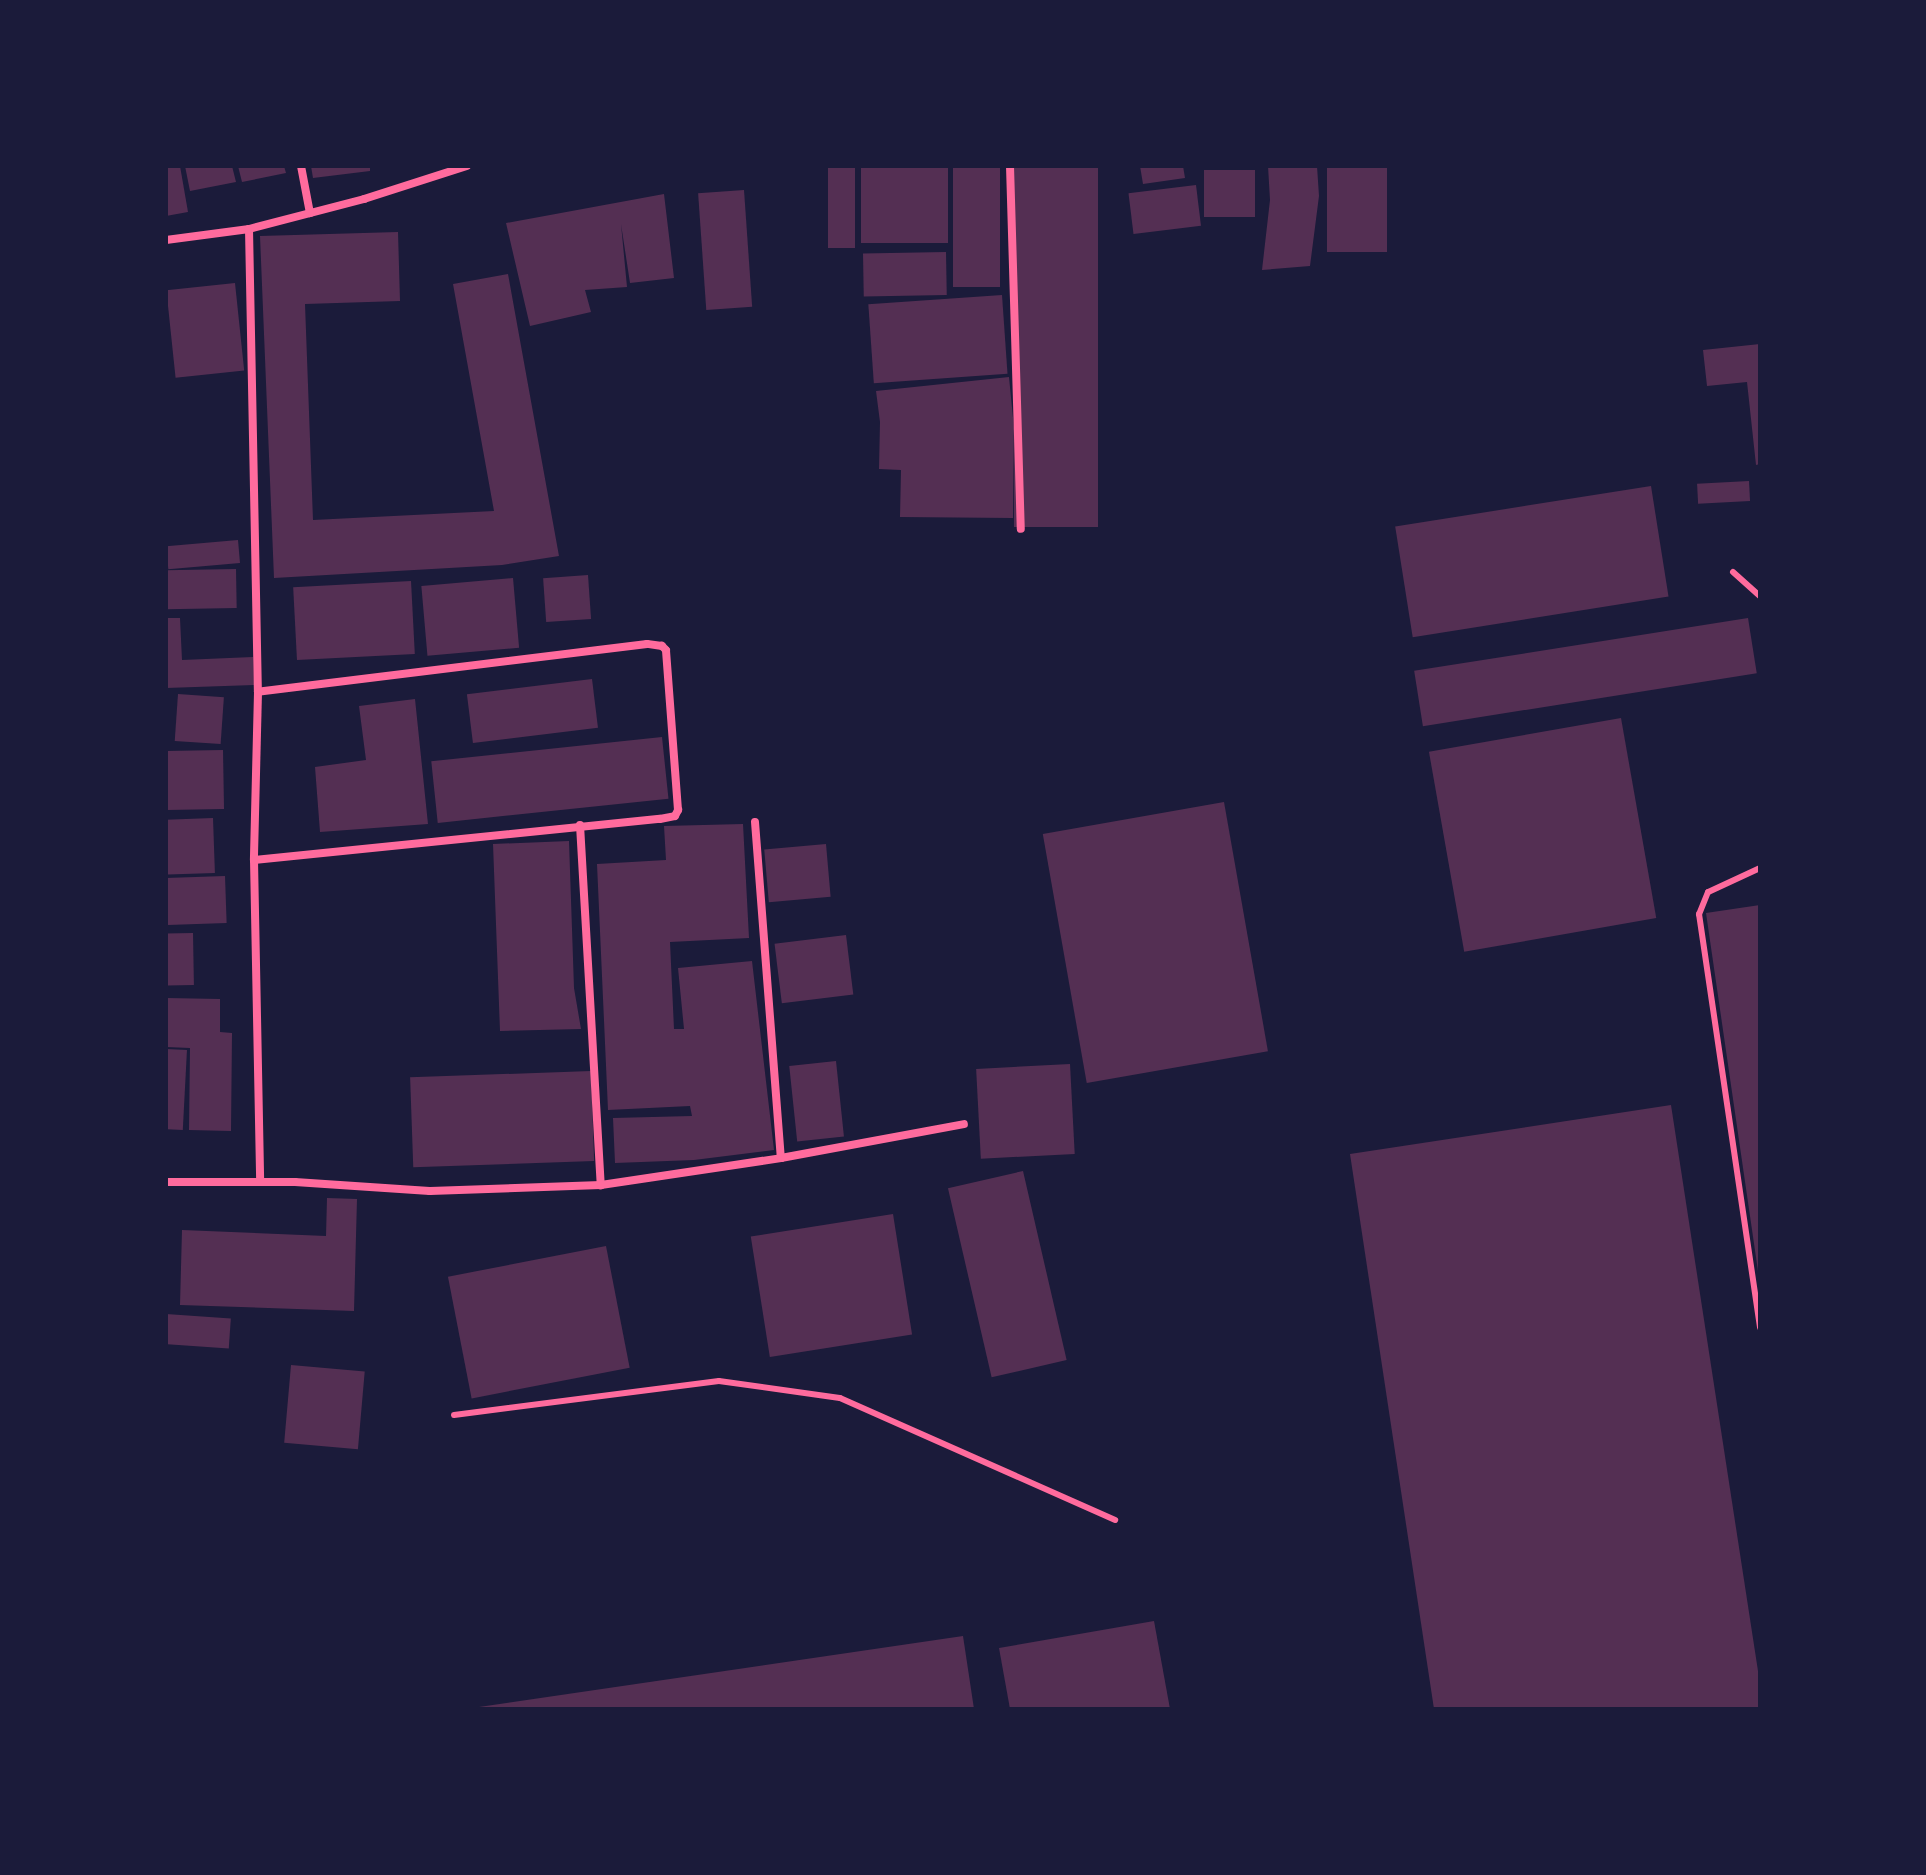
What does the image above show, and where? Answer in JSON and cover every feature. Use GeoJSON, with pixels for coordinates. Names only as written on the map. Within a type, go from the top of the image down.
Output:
{"type":"FeatureCollection","features":[{"type":"Feature","properties":{"kind":"street"},"geometry":{"type":"LineString","coordinates":[[301,166],[310,213]]}},
{"type":"Feature","properties":{"kind":"street"},"geometry":{"type":"LineString","coordinates":[[166,240],[249,229],[467,166]]}},
{"type":"Feature","properties":{"kind":"street"},"geometry":{"type":"LineString","coordinates":[[1010,166],[1022,460],[1021,529]]}},
{"type":"Feature","properties":{"kind":"street"},"geometry":{"type":"LineString","coordinates":[[249,229],[258,692],[254,860],[260,1181]]}},
{"type":"Feature","properties":{"kind":"street"},"geometry":{"type":"LineString","coordinates":[[254,860],[660,819],[675,816],[678,810],[666,650],[662,646],[647,644],[258,692]]}},
{"type":"Feature","properties":{"kind":"street"},"geometry":{"type":"LineString","coordinates":[[755,822],[781,1158]]}},
{"type":"Feature","properties":{"kind":"street"},"geometry":{"type":"LineString","coordinates":[[580,825],[601,1185]]}},
{"type":"Feature","properties":{"kind":"street"},"geometry":{"type":"LineString","coordinates":[[166,1182],[260,1181],[430,1191],[601,1185],[781,1158],[964,1124]]}},
{"type":"Feature","properties":{"kind":"lane"},"geometry":{"type":"LineString","coordinates":[[1733,572],[1760,596]]}},
{"type":"Feature","properties":{"kind":"lane"},"geometry":{"type":"LineString","coordinates":[[1760,868],[1708,892],[1699,914],[1760,1328]]}},
{"type":"Feature","properties":{"kind":"lane"},"geometry":{"type":"LineString","coordinates":[[454,1415],[719,1381],[840,1398],[1115,1520]]}},
{"type":"Feature","properties":{"kind":"building"},"geometry":{"type":"Polygon","coordinates":[[[166,166],[180,166],[188,212],[166,216],[166,166]]]}},
{"type":"Feature","properties":{"kind":"building"},"geometry":{"type":"Polygon","coordinates":[[[185,166],[232,166],[236,182],[190,191],[185,166]]]}},
{"type":"Feature","properties":{"kind":"building"},"geometry":{"type":"Polygon","coordinates":[[[238,166],[284,166],[286,173],[242,182],[238,166]]]}},
{"type":"Feature","properties":{"kind":"building"},"geometry":{"type":"Polygon","coordinates":[[[311,166],[370,166],[370,171],[313,178],[311,166]]]}},
{"type":"Feature","properties":{"kind":"building"},"geometry":{"type":"Polygon","coordinates":[[[828,166],[855,166],[855,248],[828,248],[828,166]]]}},
{"type":"Feature","properties":{"kind":"building"},"geometry":{"type":"Polygon","coordinates":[[[861,166],[948,166],[948,243],[861,243],[861,166]]]}},
{"type":"Feature","properties":{"kind":"building"},"geometry":{"type":"Polygon","coordinates":[[[953,166],[1000,166],[1000,287],[953,287],[953,166]]]}},
{"type":"Feature","properties":{"kind":"building"},"geometry":{"type":"Polygon","coordinates":[[[1014,166],[1098,166],[1098,527],[1014,527],[1014,166]]]}},
{"type":"Feature","properties":{"kind":"building"},"geometry":{"type":"Polygon","coordinates":[[[1140,166],[1183,166],[1185,178],[1143,184],[1140,166]]]}},
{"type":"Feature","properties":{"kind":"building"},"geometry":{"type":"Polygon","coordinates":[[[1268,166],[1317,166],[1319,196],[1310,266],[1262,270],[1270,200],[1268,166]]]}},
{"type":"Feature","properties":{"kind":"building"},"geometry":{"type":"Polygon","coordinates":[[[1327,166],[1387,166],[1387,252],[1327,252],[1327,166]]]}},
{"type":"Feature","properties":{"kind":"building"},"geometry":{"type":"Polygon","coordinates":[[[1204,170],[1255,170],[1255,217],[1204,217],[1204,170]]]}},
{"type":"Feature","properties":{"kind":"building"},"geometry":{"type":"Polygon","coordinates":[[[1196,185],[1201,226],[1134,234],[1129,193],[1196,185]]]}},
{"type":"Feature","properties":{"kind":"building"},"geometry":{"type":"Polygon","coordinates":[[[744,190],[752,307],[706,310],[698,193],[744,190]]]}},
{"type":"Feature","properties":{"kind":"building"},"geometry":{"type":"Polygon","coordinates":[[[664,194],[674,278],[630,283],[621,224],[627,287],[585,290],[591,312],[530,326],[506,223],[664,194]]]}},
{"type":"Feature","properties":{"kind":"building"},"geometry":{"type":"Polygon","coordinates":[[[398,232],[400,301],[305,304],[313,520],[494,511],[453,284],[508,274],[559,556],[502,565],[274,578],[260,236],[398,232]]]}},
{"type":"Feature","properties":{"kind":"building"},"geometry":{"type":"Polygon","coordinates":[[[946,252],[947,295],[864,296],[863,253],[946,252]]]}},
{"type":"Feature","properties":{"kind":"building"},"geometry":{"type":"Polygon","coordinates":[[[235,283],[244,371],[176,378],[166,290],[235,283]]]}},
{"type":"Feature","properties":{"kind":"building"},"geometry":{"type":"Polygon","coordinates":[[[1002,295],[1008,374],[874,383],[868,304],[1002,295]]]}},
{"type":"Feature","properties":{"kind":"building"},"geometry":{"type":"Polygon","coordinates":[[[1760,344],[1760,464],[1756,465],[1747,382],[1707,386],[1703,350],[1760,344]]]}},
{"type":"Feature","properties":{"kind":"building"},"geometry":{"type":"Polygon","coordinates":[[[1009,377],[1014,428],[1013,518],[900,517],[901,470],[879,469],[880,422],[876,391],[1009,377]]]}},
{"type":"Feature","properties":{"kind":"building"},"geometry":{"type":"Polygon","coordinates":[[[1749,481],[1750,501],[1698,504],[1697,484],[1749,481]]]}},
{"type":"Feature","properties":{"kind":"building"},"geometry":{"type":"Polygon","coordinates":[[[1651,486],[1669,597],[1413,637],[1395,527],[1651,486]]]}},
{"type":"Feature","properties":{"kind":"building"},"geometry":{"type":"Polygon","coordinates":[[[238,540],[240,563],[168,569],[166,546],[238,540]]]}},
{"type":"Feature","properties":{"kind":"building"},"geometry":{"type":"Polygon","coordinates":[[[236,569],[237,608],[167,609],[166,570],[236,569]]]}},
{"type":"Feature","properties":{"kind":"building"},"geometry":{"type":"Polygon","coordinates":[[[588,575],[591,619],[546,622],[543,578],[588,575]]]}},
{"type":"Feature","properties":{"kind":"building"},"geometry":{"type":"Polygon","coordinates":[[[513,578],[519,648],[427,656],[421,586],[513,578]]]}},
{"type":"Feature","properties":{"kind":"building"},"geometry":{"type":"Polygon","coordinates":[[[411,581],[415,654],[297,660],[293,587],[411,581]]]}},
{"type":"Feature","properties":{"kind":"building"},"geometry":{"type":"Polygon","coordinates":[[[166,618],[180,618],[182,660],[253,657],[254,685],[166,688],[166,618]]]}},
{"type":"Feature","properties":{"kind":"building"},"geometry":{"type":"Polygon","coordinates":[[[1748,618],[1757,673],[1423,726],[1414,671],[1748,618]]]}},
{"type":"Feature","properties":{"kind":"building"},"geometry":{"type":"Polygon","coordinates":[[[592,679],[598,728],[473,743],[467,694],[592,679]]]}},
{"type":"Feature","properties":{"kind":"building"},"geometry":{"type":"Polygon","coordinates":[[[178,694],[224,697],[221,744],[175,741],[178,694]]]}},
{"type":"Feature","properties":{"kind":"building"},"geometry":{"type":"Polygon","coordinates":[[[415,699],[428,824],[320,832],[315,767],[366,760],[359,706],[415,699]]]}},
{"type":"Feature","properties":{"kind":"building"},"geometry":{"type":"Polygon","coordinates":[[[1621,718],[1656,918],[1464,952],[1429,752],[1621,718]]]}},
{"type":"Feature","properties":{"kind":"building"},"geometry":{"type":"Polygon","coordinates":[[[662,737],[668,799],[438,823],[431,761],[662,737]]]}},
{"type":"Feature","properties":{"kind":"building"},"geometry":{"type":"Polygon","coordinates":[[[223,750],[224,809],[167,810],[166,751],[223,750]]]}},
{"type":"Feature","properties":{"kind":"building"},"geometry":{"type":"Polygon","coordinates":[[[1224,802],[1268,1051],[1087,1083],[1043,834],[1224,802]]]}},
{"type":"Feature","properties":{"kind":"building"},"geometry":{"type":"Polygon","coordinates":[[[213,818],[215,873],[168,875],[166,820],[213,818]]]}},
{"type":"Feature","properties":{"kind":"building"},"geometry":{"type":"Polygon","coordinates":[[[743,824],[749,938],[670,942],[674,1029],[684,1029],[678,968],[752,961],[774,1150],[694,1160],[615,1163],[613,1118],[692,1116],[690,1106],[608,1110],[597,864],[666,860],[664,826],[743,824]]]}},
{"type":"Feature","properties":{"kind":"building"},"geometry":{"type":"Polygon","coordinates":[[[569,841],[574,988],[581,1029],[500,1031],[493,844],[569,841]]]}},
{"type":"Feature","properties":{"kind":"building"},"geometry":{"type":"Polygon","coordinates":[[[826,844],[831,897],[769,902],[764,849],[826,844]]]}},
{"type":"Feature","properties":{"kind":"building"},"geometry":{"type":"Polygon","coordinates":[[[225,876],[227,923],[168,925],[166,878],[225,876]]]}},
{"type":"Feature","properties":{"kind":"building"},"geometry":{"type":"Polygon","coordinates":[[[1760,905],[1760,1271],[1758,1271],[1706,913],[1760,905]]]}},
{"type":"Feature","properties":{"kind":"building"},"geometry":{"type":"Polygon","coordinates":[[[166,933],[193,933],[194,985],[167,985],[166,933]]]}},
{"type":"Feature","properties":{"kind":"building"},"geometry":{"type":"Polygon","coordinates":[[[846,935],[853,995],[782,1003],[775,944],[846,935]]]}},
{"type":"Feature","properties":{"kind":"building"},"geometry":{"type":"Polygon","coordinates":[[[166,998],[220,999],[220,1032],[232,1033],[231,1131],[189,1130],[190,1048],[166,1047],[166,998]]]}},
{"type":"Feature","properties":{"kind":"building"},"geometry":{"type":"Polygon","coordinates":[[[166,1049],[187,1050],[183,1130],[166,1129],[166,1049]]]}},
{"type":"Feature","properties":{"kind":"building"},"geometry":{"type":"Polygon","coordinates":[[[836,1061],[844,1137],[797,1141],[789,1066],[836,1061]]]}},
{"type":"Feature","properties":{"kind":"building"},"geometry":{"type":"Polygon","coordinates":[[[1070,1064],[1075,1154],[981,1159],[976,1069],[1070,1064]]]}},
{"type":"Feature","properties":{"kind":"building"},"geometry":{"type":"Polygon","coordinates":[[[591,1071],[594,1161],[413,1167],[410,1077],[591,1071]]]}},
{"type":"Feature","properties":{"kind":"building"},"geometry":{"type":"Polygon","coordinates":[[[1671,1105],[1760,1684],[1760,1709],[1434,1709],[1350,1154],[1671,1105]]]}},
{"type":"Feature","properties":{"kind":"building"},"geometry":{"type":"Polygon","coordinates":[[[1023,1171],[1067,1360],[992,1377],[948,1188],[1023,1171]]]}},
{"type":"Feature","properties":{"kind":"building"},"geometry":{"type":"Polygon","coordinates":[[[327,1198],[357,1199],[354,1311],[180,1305],[182,1230],[326,1236],[327,1198]]]}},
{"type":"Feature","properties":{"kind":"building"},"geometry":{"type":"Polygon","coordinates":[[[893,1214],[912,1334],[770,1357],[751,1237],[893,1214]]]}},
{"type":"Feature","properties":{"kind":"building"},"geometry":{"type":"Polygon","coordinates":[[[606,1246],[630,1368],[472,1398],[448,1277],[606,1246]]]}},
{"type":"Feature","properties":{"kind":"building"},"geometry":{"type":"Polygon","coordinates":[[[166,1314],[231,1319],[229,1348],[166,1344],[166,1314]]]}},
{"type":"Feature","properties":{"kind":"building"},"geometry":{"type":"Polygon","coordinates":[[[291,1365],[365,1371],[358,1449],[284,1443],[291,1365]]]}},
{"type":"Feature","properties":{"kind":"building"},"geometry":{"type":"Polygon","coordinates":[[[1154,1621],[1170,1709],[1010,1709],[999,1648],[1154,1621]]]}},
{"type":"Feature","properties":{"kind":"building"},"geometry":{"type":"Polygon","coordinates":[[[963,1636],[974,1709],[479,1709],[479,1707],[963,1636]]]}}]}
